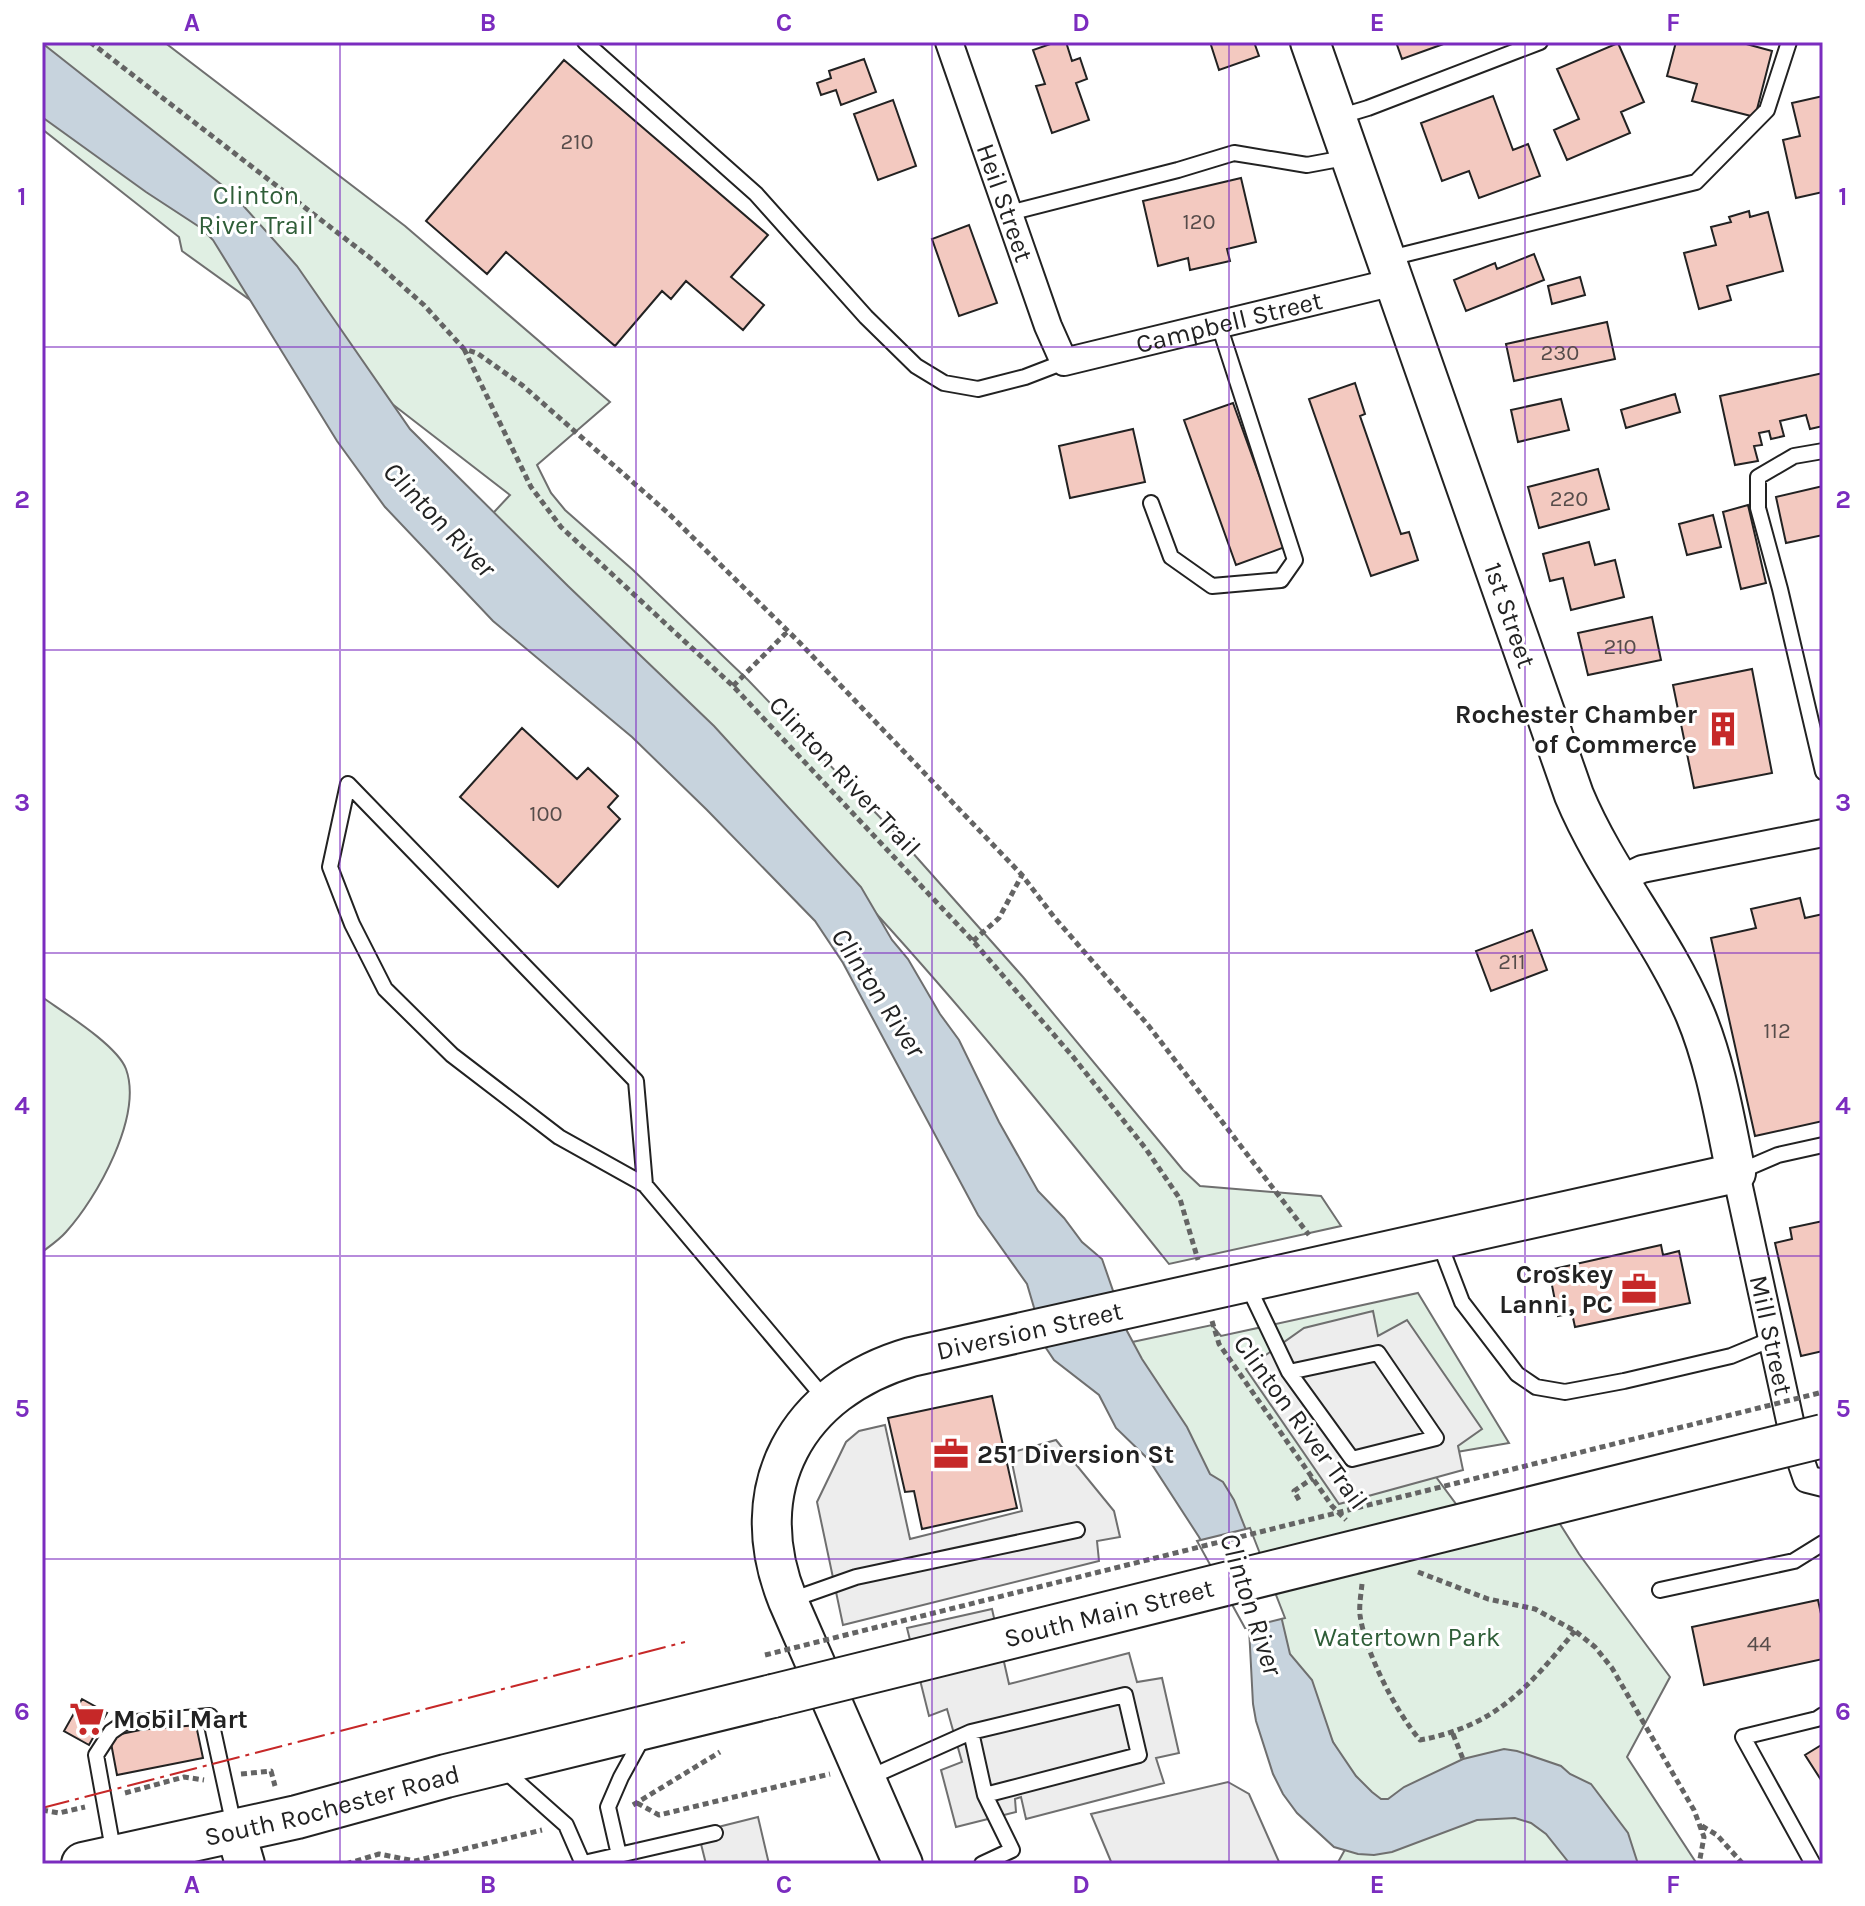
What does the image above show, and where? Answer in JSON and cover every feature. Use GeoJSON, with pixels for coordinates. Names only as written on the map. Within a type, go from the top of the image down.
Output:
{"type":"FeatureCollection","features":[{"type":"Feature","properties":{"kind":"main road","name":"South Main Street"},"geometry":{"type":"LineString","coordinates":[[516,1759],[1823,1436]]}},
{"type":"Feature","properties":{"kind":"main road","name":"South Rochester Road"},"geometry":{"type":"LineString","coordinates":[[98,1861],[240,1847],[383,1795],[516,1759]]}},
{"type":"Feature","properties":{"kind":"street","name":"Heil Street"},"geometry":{"type":"LineString","coordinates":[[949,42],[1048,326],[1064,362]]}},
{"type":"Feature","properties":{"kind":"street","name":"1st Street"},"geometry":{"type":"LineString","coordinates":[[1310,42],[1574,795],[1592,837],[1674,973],[1695,1015],[1708,1054],[1736,1173]]}},
{"type":"Feature","properties":{"kind":"street","name":"Campbell Street"},"geometry":{"type":"LineString","coordinates":[[1064,362],[1219,325],[1390,271]]}},
{"type":"Feature","properties":{"kind":"street"},"geometry":{"type":"LineString","coordinates":[[1619,880],[1642,869],[1823,833]]}},
{"type":"Feature","properties":{"kind":"street","name":"Diversion Street"},"geometry":{"type":"LineString","coordinates":[[903,1864],[851,1776],[774,1559],[771,1533],[776,1483],[797,1434],[826,1400],[841,1388],[892,1362],[1736,1173]]}},
{"type":"Feature","properties":{"kind":"street","name":"Mill Street"},"geometry":{"type":"LineString","coordinates":[[1736,1173],[1795,1444],[1807,1479],[1823,1483]]}},
{"type":"Feature","properties":{"kind":"lane"},"geometry":{"type":"LineString","coordinates":[[585,42],[756,194],[866,317],[916,366],[944,383],[978,389],[1025,377],[1064,362]]}},
{"type":"Feature","properties":{"kind":"lane"},"geometry":{"type":"LineString","coordinates":[[1336,117],[1368,108],[1540,42]]}},
{"type":"Feature","properties":{"kind":"lane"},"geometry":{"type":"LineString","coordinates":[[1390,271],[1696,182],[1767,110],[1789,42]]}},
{"type":"Feature","properties":{"kind":"lane"},"geometry":{"type":"LineString","coordinates":[[1009,213],[1234,153],[1307,165],[1350,157]]}},
{"type":"Feature","properties":{"kind":"lane"},"geometry":{"type":"LineString","coordinates":[[1151,503],[1171,557],[1212,586],[1281,580],[1295,560],[1219,325]]}},
{"type":"Feature","properties":{"kind":"lane"},"geometry":{"type":"LineString","coordinates":[[1823,451],[1794,456],[1758,477],[1758,508],[1823,772]]}},
{"type":"Feature","properties":{"kind":"lane"},"geometry":{"type":"LineString","coordinates":[[645,1185],[636,1081],[348,784],[330,867],[352,924],[385,989],[452,1055],[535,1119],[559,1137],[645,1185],[826,1400]]}},
{"type":"Feature","properties":{"kind":"lane"},"geometry":{"type":"LineString","coordinates":[[1736,1173],[1778,1155],[1823,1145]]}},
{"type":"Feature","properties":{"kind":"lane"},"geometry":{"type":"LineString","coordinates":[[1437,1238],[1462,1302],[1517,1374],[1536,1387],[1565,1392],[1624,1381],[1731,1356],[1772,1339]]}},
{"type":"Feature","properties":{"kind":"lane"},"geometry":{"type":"LineString","coordinates":[[1246,1282],[1289,1372],[1352,1459],[1436,1438],[1378,1353],[1289,1372]]}},
{"type":"Feature","properties":{"kind":"lane"},"geometry":{"type":"LineString","coordinates":[[788,1601],[856,1577],[1077,1530]]}},
{"type":"Feature","properties":{"kind":"lane"},"geometry":{"type":"LineString","coordinates":[[1660,1590],[1794,1561],[1823,1543]]}},
{"type":"Feature","properties":{"kind":"lane"},"geometry":{"type":"LineString","coordinates":[[851,1776],[971,1732],[1125,1695],[1139,1755],[985,1795]]}},
{"type":"Feature","properties":{"kind":"lane"},"geometry":{"type":"LineString","coordinates":[[1813,1864],[1743,1737],[1823,1715]]}},
{"type":"Feature","properties":{"kind":"lane"},"geometry":{"type":"LineString","coordinates":[[98,1861],[96,1755],[111,1732],[124,1723],[210,1716],[240,1847]]}},
{"type":"Feature","properties":{"kind":"lane"},"geometry":{"type":"LineString","coordinates":[[619,1855],[608,1807],[648,1727]]}},
{"type":"Feature","properties":{"kind":"lane"},"geometry":{"type":"LineString","coordinates":[[971,1732],[985,1795],[1012,1850],[982,1864]]}},
{"type":"Feature","properties":{"kind":"lane"},"geometry":{"type":"LineString","coordinates":[[516,1759],[549,1807],[566,1825],[583,1863],[715,1833]]}},
{"type":"Feature","properties":{"kind":"path"},"geometry":{"type":"LineString","coordinates":[[90,42],[373,260],[424,305],[464,349],[477,353],[522,385],[668,513],[788,631],[1022,875],[1054,917],[1148,1025],[1329,1263]]}},
{"type":"Feature","properties":{"kind":"path","name":"Clinton River Trail"},"geometry":{"type":"LineString","coordinates":[[464,349],[531,487],[544,507],[561,527],[733,686],[973,941],[1074,1058],[1146,1149],[1180,1199],[1193,1238]]}},
{"type":"Feature","properties":{"kind":"path"},"geometry":{"type":"LineString","coordinates":[[733,686],[788,631]]}},
{"type":"Feature","properties":{"kind":"path"},"geometry":{"type":"LineString","coordinates":[[973,941],[999,918],[1022,875]]}},
{"type":"Feature","properties":{"kind":"path","name":"Clinton River Trail"},"geometry":{"type":"LineString","coordinates":[[1209,1308],[1219,1344],[1332,1506],[1349,1523]]}},
{"type":"Feature","properties":{"kind":"path"},"geometry":{"type":"LineString","coordinates":[[765,1655],[1823,1392]]}},
{"type":"Feature","properties":{"kind":"path"},"geometry":{"type":"LineString","coordinates":[[1299,1500],[1294,1491],[1313,1478]]}},
{"type":"Feature","properties":{"kind":"path"},"geometry":{"type":"LineString","coordinates":[[1410,1568],[1488,1599],[1535,1609],[1575,1631],[1595,1647],[1612,1668],[1701,1825],[1704,1837],[1699,1864]]}},
{"type":"Feature","properties":{"kind":"path"},"geometry":{"type":"LineString","coordinates":[[1363,1569],[1360,1616],[1372,1654],[1401,1718],[1420,1740],[1453,1734],[1500,1710],[1541,1672],[1575,1631]]}},
{"type":"Feature","properties":{"kind":"path"},"geometry":{"type":"LineString","coordinates":[[1453,1734],[1463,1759]]}},
{"type":"Feature","properties":{"kind":"path"},"geometry":{"type":"LineString","coordinates":[[249,1772],[271,1771],[272,1776]]}},
{"type":"Feature","properties":{"kind":"path"},"geometry":{"type":"LineString","coordinates":[[637,1803],[659,1815],[851,1776]]}},
{"type":"Feature","properties":{"kind":"path"},"geometry":{"type":"LineString","coordinates":[[125,1793],[184,1777],[200,1781]]}},
{"type":"Feature","properties":{"kind":"path"},"geometry":{"type":"LineString","coordinates":[[42,1810],[59,1813],[79,1808]]}},
{"type":"Feature","properties":{"kind":"path"},"geometry":{"type":"LineString","coordinates":[[1701,1825],[1717,1835],[1743,1864]]}},
{"type":"Feature","properties":{"kind":"green space","name":"Clinton River Trail"},"geometry":{"type":"Polygon","coordinates":[[[42,42],[164,42],[405,226],[610,402],[537,465],[551,493],[565,510],[748,680],[895,833],[1023,977],[1183,1170],[1200,1186],[1321,1196],[1341,1226],[1169,1264],[972,1022],[847,882],[482,525],[510,495],[356,376],[182,251],[179,237],[42,129],[42,42]]]}},
{"type":"Feature","properties":{"kind":"green space"},"geometry":{"type":"Polygon","coordinates":[[[42,997],[112,1050],[126,1069],[130,1088],[123,1132],[103,1178],[66,1232],[42,1252],[42,997]]]}},
{"type":"Feature","properties":{"kind":"green space","name":"Watertown Park"},"geometry":{"type":"Polygon","coordinates":[[[1418,1293],[1509,1443],[1422,1458],[1476,1531],[1553,1513],[1579,1554],[1670,1677],[1627,1757],[1697,1864],[1337,1864],[1352,1837],[1348,1770],[1202,1501],[1090,1351],[1212,1325],[1221,1336],[1418,1293]]]}},
{"type":"Feature","properties":{"kind":"shaded area"},"geometry":{"type":"Polygon","coordinates":[[[1373,1311],[1378,1336],[1407,1320],[1482,1429],[1458,1446],[1463,1470],[1339,1504],[1246,1369],[1304,1328],[1373,1311]]]}},
{"type":"Feature","properties":{"kind":"shaded area"},"geometry":{"type":"Polygon","coordinates":[[[885,1425],[910,1539],[1022,1511],[1010,1453],[1056,1440],[1114,1511],[1120,1537],[1097,1541],[1099,1561],[843,1625],[817,1502],[846,1442],[859,1431],[885,1425]]]}},
{"type":"Feature","properties":{"kind":"shaded area"},"geometry":{"type":"Polygon","coordinates":[[[992,1609],[1009,1684],[1129,1653],[1137,1682],[1162,1678],[1179,1753],[1156,1758],[1164,1783],[1026,1819],[1021,1797],[1015,1799],[1016,1812],[956,1827],[941,1770],[962,1762],[947,1709],[929,1716],[907,1628],[992,1609]]]}},
{"type":"Feature","properties":{"kind":"shaded area"},"geometry":{"type":"Polygon","coordinates":[[[1228,1782],[1249,1794],[1280,1864],[1112,1864],[1091,1814],[1228,1782]]]}},
{"type":"Feature","properties":{"kind":"shaded area"},"geometry":{"type":"Polygon","coordinates":[[[758,1817],[769,1864],[706,1864],[698,1832],[758,1817]]]}},
{"type":"Feature","properties":{"kind":"water","name":"Clinton River"},"geometry":{"type":"Polygon","coordinates":[[[42,43],[232,193],[297,266],[410,429],[714,726],[861,887],[892,940],[908,959],[959,1040],[999,1122],[1038,1191],[1082,1242],[1102,1259],[1127,1331],[1142,1359],[1187,1427],[1210,1474],[1223,1482],[1234,1500],[1282,1620],[1290,1654],[1312,1680],[1333,1742],[1356,1776],[1381,1799],[1388,1799],[1404,1787],[1463,1759],[1504,1749],[1517,1751],[1561,1766],[1591,1784],[1628,1833],[1638,1864],[1570,1864],[1546,1834],[1531,1823],[1515,1818],[1477,1820],[1392,1852],[1358,1854],[1334,1847],[1297,1813],[1273,1774],[1256,1721],[1249,1628],[1199,1537],[1149,1460],[1116,1428],[1099,1395],[1054,1360],[1046,1348],[1027,1284],[978,1215],[843,963],[815,921],[632,737],[493,621],[385,507],[337,441],[213,240],[201,228],[42,117],[42,43]]]}},
{"type":"Feature","properties":{"kind":"pier"},"geometry":{"type":"Polygon","coordinates":[[[1250,1528],[1285,1618],[1245,1628],[1197,1541],[1250,1528]]]}},
{"type":"Feature","properties":{"kind":"building"},"geometry":{"type":"Polygon","coordinates":[[[1066,42],[1072,61],[1080,58],[1087,79],[1076,83],[1089,120],[1052,133],[1036,86],[1045,84],[1033,50],[1066,42]]]}},
{"type":"Feature","properties":{"kind":"building"},"geometry":{"type":"Polygon","coordinates":[[[1210,42],[1254,42],[1259,56],[1219,70],[1210,42]]]}},
{"type":"Feature","properties":{"kind":"building"},"geometry":{"type":"Polygon","coordinates":[[[1396,42],[1449,42],[1402,59],[1396,42]]]}},
{"type":"Feature","properties":{"kind":"building"},"geometry":{"type":"Polygon","coordinates":[[[1676,42],[1739,42],[1772,51],[1755,117],[1692,101],[1697,84],[1667,76],[1676,42]]]}},
{"type":"Feature","properties":{"kind":"building"},"geometry":{"type":"Polygon","coordinates":[[[1618,43],[1644,102],[1621,112],[1630,133],[1567,160],[1554,130],[1579,119],[1557,69],[1618,43]]]}},
{"type":"Feature","properties":{"kind":"building"},"geometry":{"type":"Polygon","coordinates":[[[864,59],[876,92],[841,105],[836,90],[821,95],[817,83],[831,78],[829,71],[864,59]]]}},
{"type":"Feature","properties":{"kind":"building"},"geometry":{"type":"Polygon","coordinates":[[[564,60],[768,235],[731,277],[764,305],[743,330],[686,281],[671,299],[662,291],[615,346],[506,252],[487,274],[426,221],[564,60]]]}},
{"type":"Feature","properties":{"kind":"building"},"geometry":{"type":"Polygon","coordinates":[[[1493,96],[1513,150],[1528,144],[1540,176],[1479,198],[1469,171],[1442,181],[1421,123],[1493,96]]]}},
{"type":"Feature","properties":{"kind":"building"},"geometry":{"type":"Polygon","coordinates":[[[1823,96],[1823,192],[1796,198],[1783,140],[1800,136],[1792,103],[1823,96]]]}},
{"type":"Feature","properties":{"kind":"building"},"geometry":{"type":"Polygon","coordinates":[[[893,100],[916,166],[878,180],[854,114],[893,100]]]}},
{"type":"Feature","properties":{"kind":"building"},"geometry":{"type":"Polygon","coordinates":[[[1241,178],[1256,242],[1227,249],[1230,261],[1190,270],[1188,258],[1158,266],[1143,201],[1241,178]]]}},
{"type":"Feature","properties":{"kind":"building"},"geometry":{"type":"Polygon","coordinates":[[[1749,211],[1750,217],[1768,212],[1783,271],[1727,286],[1731,300],[1699,309],[1684,253],[1716,245],[1711,227],[1731,222],[1729,217],[1749,211]]]}},
{"type":"Feature","properties":{"kind":"building"},"geometry":{"type":"Polygon","coordinates":[[[969,225],[997,303],[959,316],[932,239],[969,225]]]}},
{"type":"Feature","properties":{"kind":"building"},"geometry":{"type":"Polygon","coordinates":[[[1534,254],[1544,280],[1466,311],[1454,280],[1495,263],[1497,269],[1534,254]]]}},
{"type":"Feature","properties":{"kind":"building"},"geometry":{"type":"Polygon","coordinates":[[[1580,277],[1585,295],[1552,304],[1548,286],[1580,277]]]}},
{"type":"Feature","properties":{"kind":"building"},"geometry":{"type":"Polygon","coordinates":[[[1607,322],[1615,359],[1514,381],[1506,344],[1607,322]]]}},
{"type":"Feature","properties":{"kind":"building"},"geometry":{"type":"Polygon","coordinates":[[[1823,373],[1823,426],[1810,429],[1806,415],[1780,421],[1784,436],[1771,439],[1769,431],[1759,433],[1762,445],[1754,446],[1758,461],[1735,465],[1720,396],[1823,373]]]}},
{"type":"Feature","properties":{"kind":"building"},"geometry":{"type":"Polygon","coordinates":[[[1355,383],[1365,414],[1360,416],[1401,534],[1409,532],[1418,560],[1371,576],[1309,399],[1355,383]]]}},
{"type":"Feature","properties":{"kind":"building"},"geometry":{"type":"Polygon","coordinates":[[[1675,394],[1680,412],[1626,428],[1621,410],[1675,394]]]}},
{"type":"Feature","properties":{"kind":"building"},"geometry":{"type":"Polygon","coordinates":[[[1561,399],[1569,430],[1518,442],[1511,410],[1561,399]]]}},
{"type":"Feature","properties":{"kind":"building"},"geometry":{"type":"Polygon","coordinates":[[[1233,403],[1285,547],[1236,565],[1184,420],[1233,403]]]}},
{"type":"Feature","properties":{"kind":"building"},"geometry":{"type":"Polygon","coordinates":[[[1133,429],[1145,482],[1070,498],[1059,446],[1133,429]]]}},
{"type":"Feature","properties":{"kind":"building"},"geometry":{"type":"Polygon","coordinates":[[[1598,469],[1609,509],[1539,528],[1528,487],[1598,469]]]}},
{"type":"Feature","properties":{"kind":"building"},"geometry":{"type":"Polygon","coordinates":[[[1823,486],[1823,535],[1786,543],[1776,497],[1823,486]]]}},
{"type":"Feature","properties":{"kind":"building"},"geometry":{"type":"Polygon","coordinates":[[[1748,505],[1766,583],[1741,589],[1723,512],[1748,505]]]}},
{"type":"Feature","properties":{"kind":"building"},"geometry":{"type":"Polygon","coordinates":[[[1713,515],[1721,547],[1687,555],[1679,524],[1713,515]]]}},
{"type":"Feature","properties":{"kind":"building"},"geometry":{"type":"Polygon","coordinates":[[[1589,542],[1595,565],[1615,560],[1624,597],[1571,610],[1563,578],[1550,581],[1543,554],[1589,542]]]}},
{"type":"Feature","properties":{"kind":"building"},"geometry":{"type":"Polygon","coordinates":[[[1652,617],[1661,660],[1588,675],[1578,633],[1652,617]]]}},
{"type":"Feature","properties":{"kind":"building","name":"Rochester Chamber of Commerce"},"geometry":{"type":"Polygon","coordinates":[[[1752,669],[1772,773],[1694,788],[1673,685],[1752,669]]]}},
{"type":"Feature","properties":{"kind":"building"},"geometry":{"type":"Polygon","coordinates":[[[522,728],[577,779],[588,768],[618,796],[608,807],[620,819],[558,887],[460,797],[522,728]]]}},
{"type":"Feature","properties":{"kind":"building"},"geometry":{"type":"Polygon","coordinates":[[[1800,898],[1805,918],[1823,914],[1823,1121],[1755,1136],[1711,938],[1756,928],[1751,909],[1800,898]]]}},
{"type":"Feature","properties":{"kind":"building"},"geometry":{"type":"Polygon","coordinates":[[[1532,930],[1547,970],[1491,991],[1476,951],[1532,930]]]}},
{"type":"Feature","properties":{"kind":"building"},"geometry":{"type":"Polygon","coordinates":[[[1823,1221],[1823,1351],[1801,1356],[1775,1243],[1792,1239],[1790,1228],[1823,1221]]]}},
{"type":"Feature","properties":{"kind":"building"},"geometry":{"type":"Polygon","coordinates":[[[1661,1245],[1663,1255],[1679,1251],[1690,1303],[1575,1327],[1572,1313],[1558,1316],[1549,1270],[1661,1245]]]}},
{"type":"Feature","properties":{"kind":"building","name":"251 Diversion St"},"geometry":{"type":"Polygon","coordinates":[[[992,1396],[1017,1508],[922,1529],[914,1491],[905,1492],[888,1418],[992,1396]]]}},
{"type":"Feature","properties":{"kind":"building"},"geometry":{"type":"Polygon","coordinates":[[[1818,1600],[1823,1623],[1823,1659],[1704,1685],[1692,1627],[1818,1600]]]}},
{"type":"Feature","properties":{"kind":"building"},"geometry":{"type":"Polygon","coordinates":[[[82,1699],[107,1713],[89,1745],[64,1731],[82,1699]]]}},
{"type":"Feature","properties":{"kind":"building"},"geometry":{"type":"Polygon","coordinates":[[[189,1720],[196,1725],[203,1758],[117,1775],[111,1743],[116,1735],[189,1720]]]}},
{"type":"Feature","properties":{"kind":"building"},"geometry":{"type":"Polygon","coordinates":[[[1823,1744],[1823,1783],[1805,1755],[1823,1744]]]}},
{"type":"Feature","properties":{"kind":"power"},"geometry":{"type":"LineString","coordinates":[[42,1808],[685,1642]]}},
{"type":"Feature","properties":{"kind":"place","name":"Rochester Chamber of Commerce"},"geometry":{"type":"Point","coordinates":[1723,729]}},
{"type":"Feature","properties":{"kind":"place","name":"Croskey Lanni, PC"},"geometry":{"type":"Point","coordinates":[1639,1289]}},
{"type":"Feature","properties":{"kind":"place","name":"251 Diversion St"},"geometry":{"type":"Point","coordinates":[951,1454]}},
{"type":"Feature","properties":{"kind":"place","name":"Mobil Mart"},"geometry":{"type":"Point","coordinates":[87,1719]}}]}
